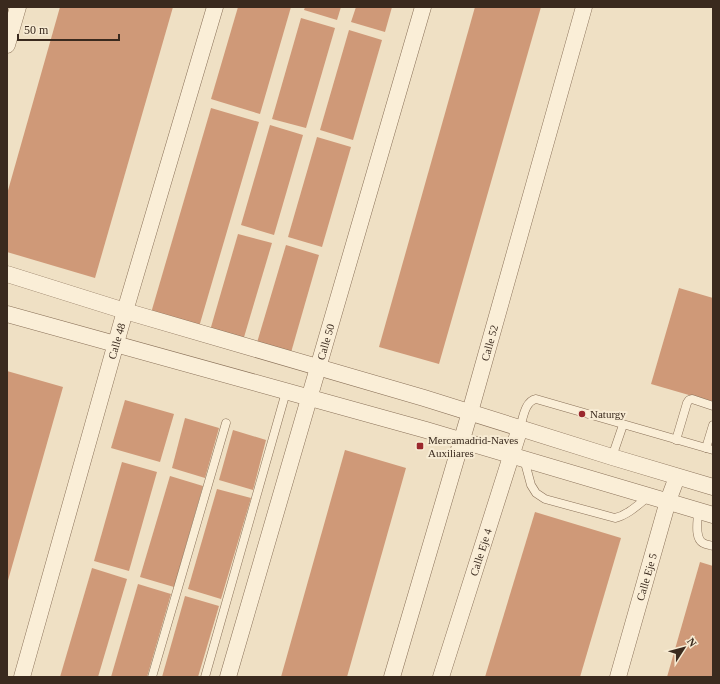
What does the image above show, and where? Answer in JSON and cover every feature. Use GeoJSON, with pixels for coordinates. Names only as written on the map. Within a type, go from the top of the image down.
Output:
{"type":"FeatureCollection","features":[{"type":"Feature","properties":{"kind":"street"},"geometry":{"type":"LineString","coordinates":[[7,45],[18,7]]}},
{"type":"Feature","properties":{"kind":"street","name":"Calle 48"},"geometry":{"type":"LineString","coordinates":[[22,677],[125,311],[215,7]]}},
{"type":"Feature","properties":{"kind":"street","name":"Calle 50"},"geometry":{"type":"LineString","coordinates":[[228,677],[423,7]]}},
{"type":"Feature","properties":{"kind":"street","name":"Calle 52"},"geometry":{"type":"LineString","coordinates":[[392,677],[462,441],[584,7]]}},
{"type":"Feature","properties":{"kind":"street"},"geometry":{"type":"LineString","coordinates":[[7,274],[125,311],[470,412],[713,487]]}},
{"type":"Feature","properties":{"kind":"street"},"geometry":{"type":"LineString","coordinates":[[7,314],[462,441],[706,513]]}},
{"type":"Feature","properties":{"kind":"street","name":"Calle Eje 4"},"geometry":{"type":"LineString","coordinates":[[441,677],[517,457],[520,428]]}},
{"type":"Feature","properties":{"kind":"street","name":"Calle Eje 5"},"geometry":{"type":"LineString","coordinates":[[618,677],[668,502],[677,477]]}},
{"type":"Feature","properties":{"kind":"lane"},"geometry":{"type":"LineString","coordinates":[[205,677],[286,392]]}},
{"type":"Feature","properties":{"kind":"lane"},"geometry":{"type":"LineString","coordinates":[[520,428],[528,403],[531,400],[536,399],[710,449],[713,425]]}},
{"type":"Feature","properties":{"kind":"lane"},"geometry":{"type":"LineString","coordinates":[[676,440],[689,400],[692,399],[713,406]]}},
{"type":"Feature","properties":{"kind":"lane"},"geometry":{"type":"LineString","coordinates":[[152,677],[226,423]]}},
{"type":"Feature","properties":{"kind":"lane"},"geometry":{"type":"LineString","coordinates":[[612,457],[623,425]]}},
{"type":"Feature","properties":{"kind":"lane"},"geometry":{"type":"LineString","coordinates":[[517,457],[536,493],[545,499],[614,518],[621,517],[626,514],[649,496]]}},
{"type":"Feature","properties":{"kind":"lane"},"geometry":{"type":"LineString","coordinates":[[706,513],[697,533],[702,543],[713,546]]}},
{"type":"Feature","properties":{"kind":"building"},"geometry":{"type":"Polygon","coordinates":[[[60,7],[173,7],[95,278],[7,252],[7,194],[60,7]]]}},
{"type":"Feature","properties":{"kind":"building"},"geometry":{"type":"Polygon","coordinates":[[[238,7],[291,7],[260,114],[211,99],[238,7]]]}},
{"type":"Feature","properties":{"kind":"building"},"geometry":{"type":"Polygon","coordinates":[[[305,7],[341,7],[337,20],[304,10],[305,7]]]}},
{"type":"Feature","properties":{"kind":"building"},"geometry":{"type":"Polygon","coordinates":[[[356,7],[392,7],[385,32],[351,22],[356,7]]]}},
{"type":"Feature","properties":{"kind":"building"},"geometry":{"type":"Polygon","coordinates":[[[475,7],[541,7],[439,364],[379,347],[475,7]]]}},
{"type":"Feature","properties":{"kind":"building"},"geometry":{"type":"Polygon","coordinates":[[[301,18],[335,28],[306,128],[272,119],[301,18]]]}},
{"type":"Feature","properties":{"kind":"building"},"geometry":{"type":"Polygon","coordinates":[[[349,30],[382,40],[353,140],[320,130],[349,30]]]}},
{"type":"Feature","properties":{"kind":"building"},"geometry":{"type":"Polygon","coordinates":[[[211,108],[259,122],[199,327],[151,313],[211,108]]]}},
{"type":"Feature","properties":{"kind":"building"},"geometry":{"type":"Polygon","coordinates":[[[270,125],[303,135],[274,235],[241,225],[270,125]]]}},
{"type":"Feature","properties":{"kind":"building"},"geometry":{"type":"Polygon","coordinates":[[[317,137],[351,147],[322,247],[288,237],[317,137]]]}},
{"type":"Feature","properties":{"kind":"building"},"geometry":{"type":"Polygon","coordinates":[[[238,234],[272,243],[242,344],[209,334],[238,234]]]}},
{"type":"Feature","properties":{"kind":"building"},"geometry":{"type":"Polygon","coordinates":[[[286,245],[319,255],[290,356],[256,346],[286,245]]]}},
{"type":"Feature","properties":{"kind":"building"},"geometry":{"type":"Polygon","coordinates":[[[679,288],[713,298],[713,402],[651,384],[679,288]]]}},
{"type":"Feature","properties":{"kind":"building"},"geometry":{"type":"Polygon","coordinates":[[[7,371],[63,387],[7,584],[7,371]]]}},
{"type":"Feature","properties":{"kind":"building"},"geometry":{"type":"Polygon","coordinates":[[[125,400],[174,414],[160,462],[111,448],[125,400]]]}},
{"type":"Feature","properties":{"kind":"building"},"geometry":{"type":"Polygon","coordinates":[[[185,418],[219,428],[205,478],[172,468],[185,418]]]}},
{"type":"Feature","properties":{"kind":"building"},"geometry":{"type":"Polygon","coordinates":[[[233,430],[266,440],[253,490],[219,480],[233,430]]]}},
{"type":"Feature","properties":{"kind":"building"},"geometry":{"type":"Polygon","coordinates":[[[345,450],[406,468],[347,677],[281,677],[345,450]]]}},
{"type":"Feature","properties":{"kind":"building"},"geometry":{"type":"Polygon","coordinates":[[[122,462],[157,472],[129,571],[94,561],[122,462]]]}},
{"type":"Feature","properties":{"kind":"building"},"geometry":{"type":"Polygon","coordinates":[[[170,476],[203,486],[174,587],[140,577],[170,476]]]}},
{"type":"Feature","properties":{"kind":"building"},"geometry":{"type":"Polygon","coordinates":[[[217,489],[251,498],[221,599],[188,589],[217,489]]]}},
{"type":"Feature","properties":{"kind":"building"},"geometry":{"type":"Polygon","coordinates":[[[535,512],[621,538],[580,677],[485,677],[535,512]]]}},
{"type":"Feature","properties":{"kind":"building"},"geometry":{"type":"Polygon","coordinates":[[[700,562],[713,566],[713,677],[667,677],[700,562]]]}},
{"type":"Feature","properties":{"kind":"building"},"geometry":{"type":"Polygon","coordinates":[[[92,568],[127,579],[98,677],[60,677],[92,568]]]}},
{"type":"Feature","properties":{"kind":"building"},"geometry":{"type":"Polygon","coordinates":[[[138,584],[171,594],[147,677],[111,677],[138,584]]]}},
{"type":"Feature","properties":{"kind":"building"},"geometry":{"type":"Polygon","coordinates":[[[185,596],[219,606],[198,677],[162,677],[185,596]]]}},
{"type":"Feature","properties":{"kind":"place","name":"Naturgy"},"geometry":{"type":"Point","coordinates":[582,414]}},
{"type":"Feature","properties":{"kind":"place","name":"Mercamadrid-Naves Auxiliares"},"geometry":{"type":"Point","coordinates":[420,446]}}]}
